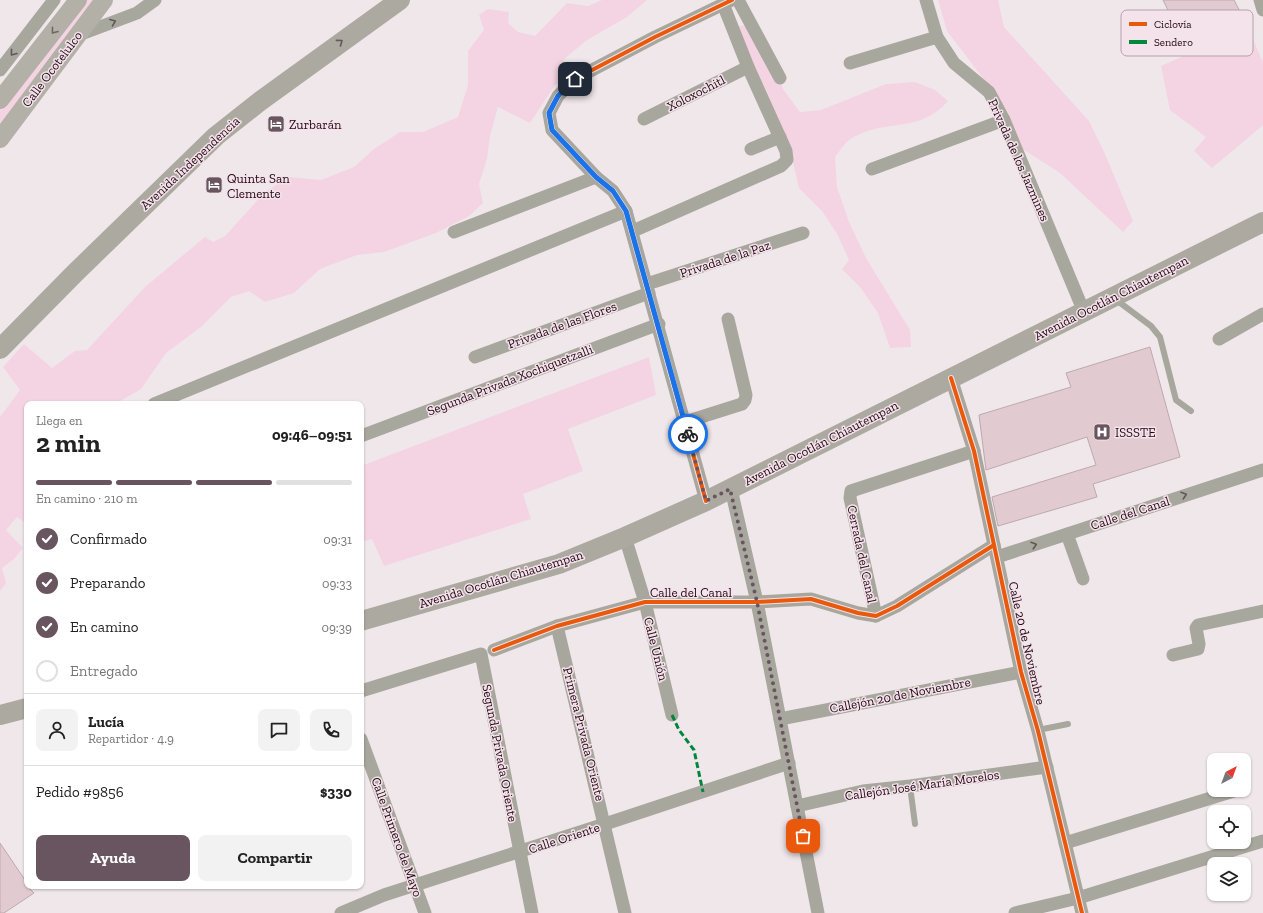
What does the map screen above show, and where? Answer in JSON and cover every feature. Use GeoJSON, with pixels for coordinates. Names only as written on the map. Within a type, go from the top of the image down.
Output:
{"type":"FeatureCollection","features":[{"type":"Feature","properties":{"kind":"main road","name":"Calle Ocotelulco"},"geometry":{"type":"LineString","coordinates":[[0,139],[104,0]]}},
{"type":"Feature","properties":{"kind":"main road","name":"Avenida Independencia"},"geometry":{"type":"LineString","coordinates":[[0,332],[160,172],[197,138],[274,76],[378,0]]}},
{"type":"Feature","properties":{"kind":"main road","name":"Avenida Independencia"},"geometry":{"type":"LineString","coordinates":[[0,349],[75,273],[216,136],[258,102],[400,0]]}},
{"type":"Feature","properties":{"kind":"main road"},"geometry":{"type":"LineString","coordinates":[[0,100],[69,3]]}},
{"type":"Feature","properties":{"kind":"main road","name":"Avenida Ocotlán Chiautempan"},"geometry":{"type":"LineString","coordinates":[[364,620],[559,564],[625,537],[706,501],[1263,222]]}},
{"type":"Feature","properties":{"kind":"main road"},"geometry":{"type":"LineString","coordinates":[[0,715],[24,709]]}},
{"type":"Feature","properties":{"kind":"street"},"geometry":{"type":"LineString","coordinates":[[0,70],[54,0]]}},
{"type":"Feature","properties":{"kind":"street"},"geometry":{"type":"LineString","coordinates":[[76,36],[137,13],[155,0]]}},
{"type":"Feature","properties":{"kind":"street"},"geometry":{"type":"LineString","coordinates":[[738,0],[780,78]]}},
{"type":"Feature","properties":{"kind":"street","name":"Privada de los Jazmines"},"geometry":{"type":"LineString","coordinates":[[926,0],[937,37],[954,63],[989,92],[1004,120],[1084,312]]}},
{"type":"Feature","properties":{"kind":"street"},"geometry":{"type":"LineString","coordinates":[[1260,0],[1263,10]]}},
{"type":"Feature","properties":{"kind":"street"},"geometry":{"type":"LineString","coordinates":[[633,231],[781,166],[787,160],[786,151],[748,67],[727,2],[655,37],[575,79],[558,96],[549,113],[552,130],[596,177],[613,191],[626,211],[659,324],[706,501]]}},
{"type":"Feature","properties":{"kind":"street"},"geometry":{"type":"LineString","coordinates":[[850,63],[937,37]]}},
{"type":"Feature","properties":{"kind":"street","name":"Xoloxochitl"},"geometry":{"type":"LineString","coordinates":[[644,119],[748,67]]}},
{"type":"Feature","properties":{"kind":"street"},"geometry":{"type":"LineString","coordinates":[[872,169],[1004,120]]}},
{"type":"Feature","properties":{"kind":"street"},"geometry":{"type":"LineString","coordinates":[[750,149],[780,137]]}},
{"type":"Feature","properties":{"kind":"street"},"geometry":{"type":"LineString","coordinates":[[454,232],[596,177]]}},
{"type":"Feature","properties":{"kind":"street"},"geometry":{"type":"LineString","coordinates":[[161,401],[626,211]]}},
{"type":"Feature","properties":{"kind":"street","name":"Privada de la Paz"},"geometry":{"type":"LineString","coordinates":[[648,289],[803,233]]}},
{"type":"Feature","properties":{"kind":"street","name":"Privada de las Flores"},"geometry":{"type":"LineString","coordinates":[[476,357],[648,289]]}},
{"type":"Feature","properties":{"kind":"street"},"geometry":{"type":"LineString","coordinates":[[1219,339],[1263,314]]}},
{"type":"Feature","properties":{"kind":"street"},"geometry":{"type":"LineString","coordinates":[[685,422],[742,404],[745,400],[746,395],[728,319]]}},
{"type":"Feature","properties":{"kind":"street","name":"Segunda Privada Xochiquetzalli"},"geometry":{"type":"LineString","coordinates":[[364,435],[659,324]]}},
{"type":"Feature","properties":{"kind":"street","name":"Calle 20 de Noviembre"},"geometry":{"type":"LineString","coordinates":[[951,378],[974,451],[1021,672],[1038,730],[1082,913]]}},
{"type":"Feature","properties":{"kind":"street","name":"Cerrada del Canal"},"geometry":{"type":"LineString","coordinates":[[876,616],[850,498],[851,491],[974,451]]}},
{"type":"Feature","properties":{"kind":"street","name":"Calle del Canal"},"geometry":{"type":"LineString","coordinates":[[494,650],[557,626],[645,602],[757,602],[811,599],[858,613],[876,616],[897,606],[996,551],[1067,534],[1263,470]]}},
{"type":"Feature","properties":{"kind":"street"},"geometry":{"type":"LineString","coordinates":[[730,489],[757,602],[818,913]]}},
{"type":"Feature","properties":{"kind":"street"},"geometry":{"type":"LineString","coordinates":[[1067,534],[1083,579]]}},
{"type":"Feature","properties":{"kind":"street","name":"Calle Unión"},"geometry":{"type":"LineString","coordinates":[[625,537],[645,602],[672,715]]}},
{"type":"Feature","properties":{"kind":"street"},"geometry":{"type":"LineString","coordinates":[[1173,655],[1198,649],[1199,644],[1196,628],[1198,625],[1263,611]]}},
{"type":"Feature","properties":{"kind":"street","name":"Primera Privada Oriente"},"geometry":{"type":"LineString","coordinates":[[557,626],[625,913]]}},
{"type":"Feature","properties":{"kind":"street","name":"Segunda Privada Oriente"},"geometry":{"type":"LineString","coordinates":[[364,690],[481,654],[532,913]]}},
{"type":"Feature","properties":{"kind":"street","name":"Callejón 20 de Noviembre"},"geometry":{"type":"LineString","coordinates":[[780,719],[1021,672]]}},
{"type":"Feature","properties":{"kind":"street","name":"Calle Primero de Mayo"},"geometry":{"type":"LineString","coordinates":[[364,747],[425,913]]}},
{"type":"Feature","properties":{"kind":"street","name":"Calle Oriente"},"geometry":{"type":"LineString","coordinates":[[341,913],[384,895],[520,852],[789,763]]}},
{"type":"Feature","properties":{"kind":"street","name":"Callejón José María Morelos"},"geometry":{"type":"LineString","coordinates":[[797,806],[863,791],[1047,767]]}},
{"type":"Feature","properties":{"kind":"street"},"geometry":{"type":"LineString","coordinates":[[1065,842],[1214,797]]}},
{"type":"Feature","properties":{"kind":"street"},"geometry":{"type":"LineString","coordinates":[[1015,913],[1078,898],[1263,841]]}},
{"type":"Feature","properties":{"kind":"lane"},"geometry":{"type":"LineString","coordinates":[[1112,297],[1151,326],[1160,337],[1176,400],[1191,411]]}},
{"type":"Feature","properties":{"kind":"lane"},"geometry":{"type":"LineString","coordinates":[[1038,730],[1068,724]]}},
{"type":"Feature","properties":{"kind":"lane"},"geometry":{"type":"LineString","coordinates":[[910,786],[915,824]]}},
{"type":"Feature","properties":{"kind":"shaded area"},"geometry":{"type":"Polygon","coordinates":[[[81,0],[94,0],[0,125],[0,105],[81,0]]]}},
{"type":"Feature","properties":{"kind":"shaded area"},"geometry":{"type":"Polygon","coordinates":[[[602,0],[647,0],[627,17],[587,40],[563,60],[570,74],[555,85],[530,123],[498,107],[490,136],[487,159],[479,184],[483,203],[469,216],[436,233],[384,252],[357,255],[320,269],[294,293],[265,302],[249,291],[231,297],[201,327],[166,353],[141,389],[120,401],[24,401],[24,522],[17,517],[6,530],[23,548],[14,559],[2,568],[6,583],[0,591],[0,417],[20,390],[3,367],[24,344],[52,368],[75,351],[87,350],[145,287],[205,237],[213,242],[225,236],[265,192],[289,177],[321,180],[354,167],[374,149],[400,132],[423,132],[458,117],[468,85],[468,51],[484,30],[479,15],[488,9],[509,12],[508,23],[518,32],[535,36],[567,3],[588,6],[602,0]]]}},
{"type":"Feature","properties":{"kind":"shaded area"},"geometry":{"type":"Polygon","coordinates":[[[938,0],[998,0],[1004,27],[1089,121],[1105,154],[1133,221],[1123,232],[1060,173],[1021,148],[998,98],[947,31],[938,0]]]}},
{"type":"Feature","properties":{"kind":"shaded area"},"geometry":{"type":"Polygon","coordinates":[[[750,25],[765,39],[783,89],[800,112],[821,110],[886,84],[915,82],[935,90],[948,101],[926,118],[914,122],[867,131],[851,138],[835,157],[837,187],[849,222],[866,258],[910,330],[911,347],[890,348],[878,313],[860,287],[842,269],[849,260],[837,234],[822,211],[799,188],[790,150],[761,91],[738,26],[750,25]]]}},
{"type":"Feature","properties":{"kind":"shaded area"},"geometry":{"type":"Polygon","coordinates":[[[1253,39],[1263,63],[1263,125],[1212,168],[1194,151],[1206,137],[1170,110],[1161,66],[1183,56],[1253,56],[1253,39]]]}},
{"type":"Feature","properties":{"kind":"shaded area"},"geometry":{"type":"Polygon","coordinates":[[[649,357],[656,395],[568,429],[583,471],[523,494],[531,519],[384,566],[372,539],[364,541],[364,465],[649,357]]]}},
{"type":"Feature","properties":{"kind":"building"},"geometry":{"type":"Polygon","coordinates":[[[1163,0],[1234,0],[1239,10],[1168,10],[1163,0]]]}},
{"type":"Feature","properties":{"kind":"building"},"geometry":{"type":"Polygon","coordinates":[[[1150,347],[1180,457],[1093,484],[1097,497],[998,526],[992,497],[1096,465],[1087,437],[986,470],[979,415],[1071,387],[1066,373],[1150,347]]]}},
{"type":"Feature","properties":{"kind":"building"},"geometry":{"type":"Polygon","coordinates":[[[0,843],[24,879],[24,889],[30,889],[34,893],[4,913],[0,913],[0,843]]]}},
{"type":"Feature","properties":{"kind":"marked path"},"geometry":{"type":"LineString","coordinates":[[672,715],[679,730],[694,750],[703,792]]}},
{"type":"Feature","properties":{"kind":"cycle path"},"geometry":{"type":"LineString","coordinates":[[706,501],[626,211],[613,191],[596,177],[552,130],[549,113],[558,96],[575,79],[655,37],[732,0]]}},
{"type":"Feature","properties":{"kind":"cycle path"},"geometry":{"type":"LineString","coordinates":[[951,378],[974,451],[1021,672],[1038,731],[1082,913]]}},
{"type":"Feature","properties":{"kind":"cycle path"},"geometry":{"type":"LineString","coordinates":[[494,650],[557,626],[645,602],[757,602],[811,599],[858,613],[876,616],[897,606],[994,545]]}},
{"type":"Feature","properties":{"kind":"way so far"},"geometry":{"type":"LineString","coordinates":[[688,434],[706,501],[730,489],[757,602],[803,836]]}},
{"type":"Feature","properties":{"kind":"place","name":"Zurbarán"},"geometry":{"type":"Point","coordinates":[276,124]}},
{"type":"Feature","properties":{"kind":"place","name":"Quinta San Clemente"},"geometry":{"type":"Point","coordinates":[214,185]}},
{"type":"Feature","properties":{"kind":"place","name":"ISSSTE"},"geometry":{"type":"Point","coordinates":[1102,432]}},
{"type":"Feature","properties":{"kind":"route"},"geometry":{"type":"LineString","coordinates":[[575,79],[558,96],[549,113],[552,130],[596,177],[613,191],[626,211],[659,324],[688,434]]}}]}
